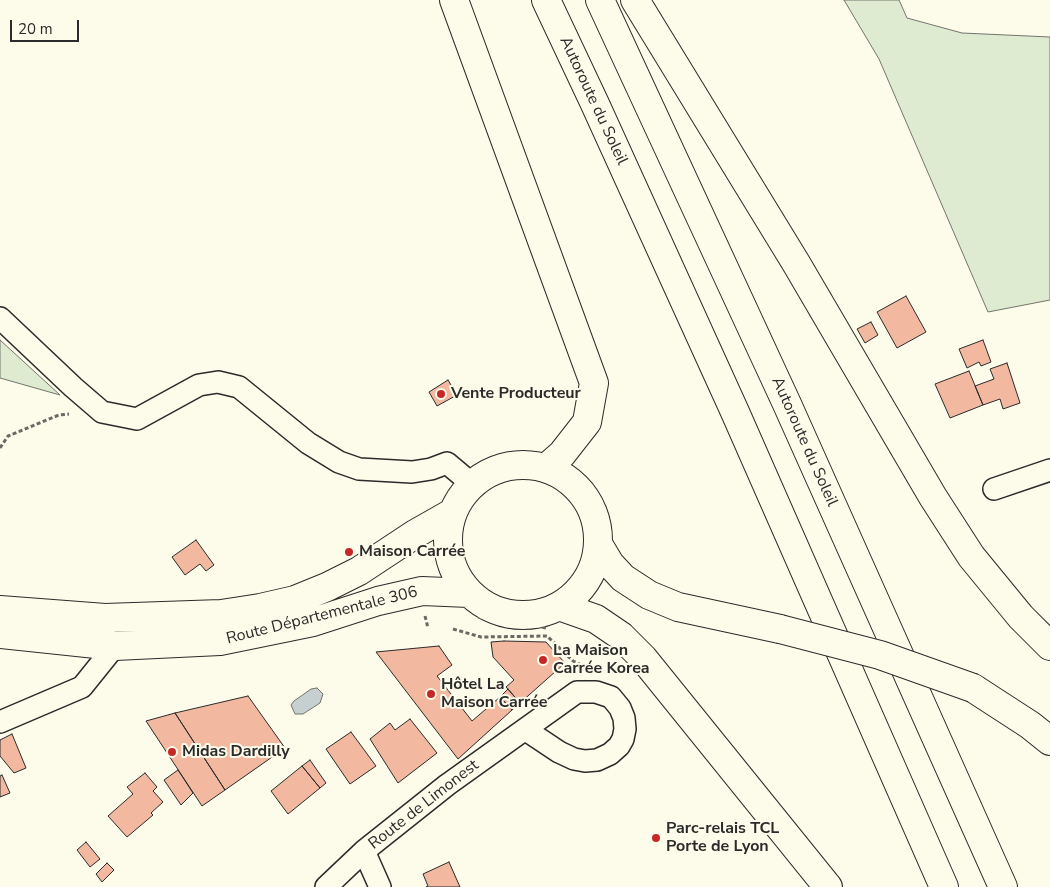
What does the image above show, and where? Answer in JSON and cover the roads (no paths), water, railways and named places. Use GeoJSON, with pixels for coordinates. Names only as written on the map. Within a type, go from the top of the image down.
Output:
{"type":"FeatureCollection","features":[{"type":"Feature","properties":{"kind":"main road"},"geometry":{"type":"LineString","coordinates":[[454,0],[594,383],[587,422],[562,454],[546,468]]}},
{"type":"Feature","properties":{"kind":"main road","name":"Autoroute du Soleil"},"geometry":{"type":"LineString","coordinates":[[546,0],[596,104],[944,887]]}},
{"type":"Feature","properties":{"kind":"main road","name":"Autoroute du Soleil"},"geometry":{"type":"LineString","coordinates":[[600,0],[787,404],[1003,887]]}},
{"type":"Feature","properties":{"kind":"main road"},"geometry":{"type":"LineString","coordinates":[[635,0],[796,263],[934,497],[971,556],[1021,617],[1050,646]]}},
{"type":"Feature","properties":{"kind":"main road"},"geometry":{"type":"LineString","coordinates":[[527,465],[546,468],[568,479],[585,497],[596,520],[598,544],[593,569],[579,590],[559,606],[515,619],[489,608],[470,593],[456,576],[449,556],[448,534],[452,513],[461,497],[472,484],[488,473],[507,466],[527,465]]}},
{"type":"Feature","properties":{"kind":"main road","name":"Route Départementale 306"},"geometry":{"type":"LineString","coordinates":[[0,610],[104,618],[221,614],[260,608],[295,600],[326,587],[358,571],[414,534],[452,513]]}},
{"type":"Feature","properties":{"kind":"main road"},"geometry":{"type":"LineString","coordinates":[[598,544],[610,564],[623,578],[649,595],[678,607],[780,630],[880,656],[973,688],[1050,720]]}},
{"type":"Feature","properties":{"kind":"main road","name":"Route Départementale 306"},"geometry":{"type":"LineString","coordinates":[[0,634],[116,646],[220,642],[313,622],[378,600],[422,591],[470,593]]}},
{"type":"Feature","properties":{"kind":"main road"},"geometry":{"type":"LineString","coordinates":[[559,606],[596,619],[621,636],[643,658],[828,887]]}},
{"type":"Feature","properties":{"kind":"main road"},"geometry":{"type":"LineString","coordinates":[[973,688],[1050,740]]}},
{"type":"Feature","properties":{"kind":"street"},"geometry":{"type":"LineString","coordinates":[[0,318],[102,412],[137,419],[199,385],[218,382],[239,388],[308,443],[339,462],[359,469],[412,472],[431,469],[447,463],[472,484]]}},
{"type":"Feature","properties":{"kind":"street"},"geometry":{"type":"LineString","coordinates":[[994,489],[1050,470]]}},
{"type":"Feature","properties":{"kind":"street"},"geometry":{"type":"LineString","coordinates":[[0,722],[82,687],[116,646]]}},
{"type":"Feature","properties":{"kind":"street","name":"Route de Limonest"},"geometry":{"type":"LineString","coordinates":[[326,887],[364,852],[447,785],[578,692],[596,692],[611,697],[620,708],[624,718],[625,729],[619,746],[610,754],[597,760],[567,756],[546,745],[526,730]]}},
{"type":"Feature","properties":{"kind":"street"},"geometry":{"type":"LineString","coordinates":[[364,852],[380,887]]}},
{"type":"Feature","properties":{"kind":"place","name":"Vente Producteur"},"geometry":{"type":"Point","coordinates":[441,394]}},
{"type":"Feature","properties":{"kind":"place","name":"Maison Carrée"},"geometry":{"type":"Point","coordinates":[349,552]}},
{"type":"Feature","properties":{"kind":"place","name":"La Maison Carrée Korea"},"geometry":{"type":"Point","coordinates":[543,660]}},
{"type":"Feature","properties":{"kind":"place","name":"Hôtel La Maison Carrée"},"geometry":{"type":"Point","coordinates":[431,694]}},
{"type":"Feature","properties":{"kind":"place","name":"Midas Dardilly"},"geometry":{"type":"Point","coordinates":[172,752]}},
{"type":"Feature","properties":{"kind":"place","name":"Parc-relais TCL Porte de Lyon"},"geometry":{"type":"Point","coordinates":[656,838]}}]}
